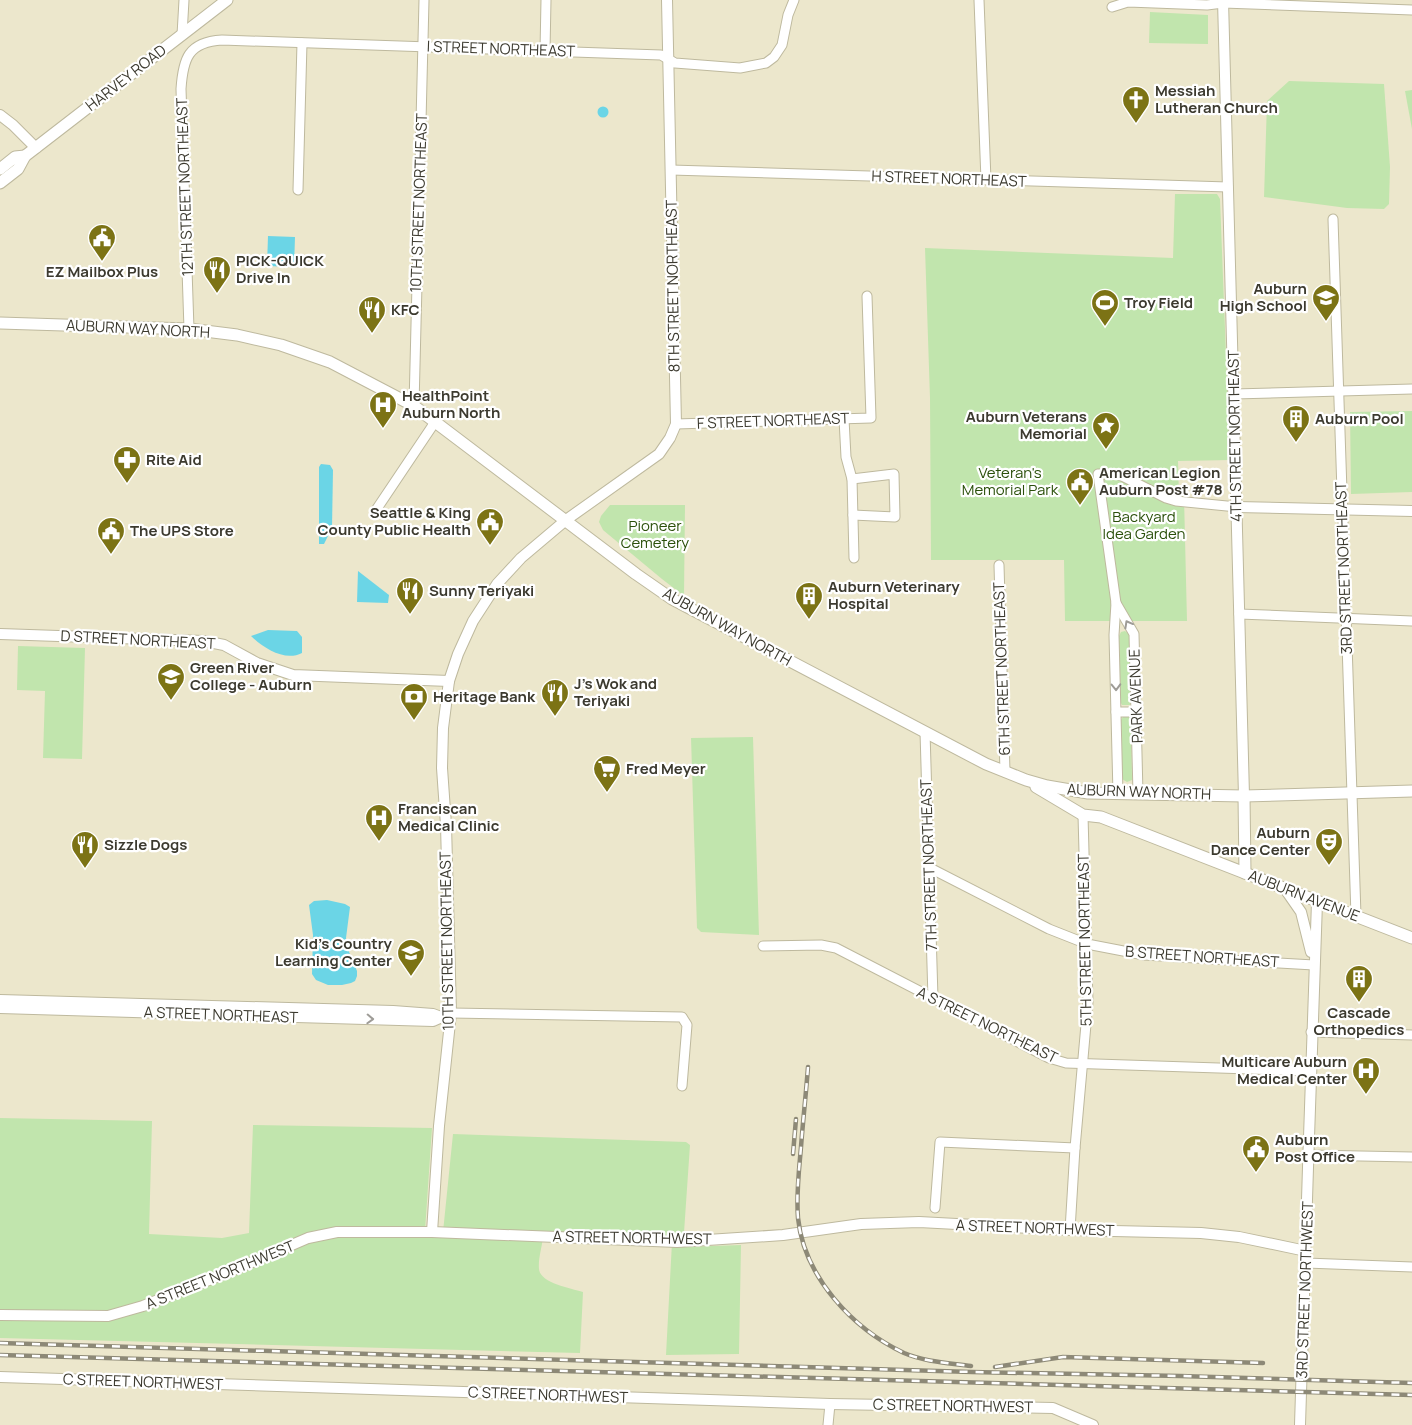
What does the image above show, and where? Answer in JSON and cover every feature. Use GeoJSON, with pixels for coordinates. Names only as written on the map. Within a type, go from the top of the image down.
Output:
{"type":"FeatureCollection","features":[{"type":"Feature","properties":{"kind":"main road","name":"HARVEY ROAD"},"geometry":{"type":"LineString","coordinates":[[0,182],[18,169],[25,156],[227,0]]}},
{"type":"Feature","properties":{"kind":"main road","name":"HARVEY ROAD"},"geometry":{"type":"LineString","coordinates":[[0,168],[15,157],[25,156]]}},
{"type":"Feature","properties":{"kind":"main road","name":"AUBURN WAY NORTH"},"geometry":{"type":"LineString","coordinates":[[0,323],[189,329],[237,335],[281,345],[330,362],[414,406],[678,603],[925,732],[1005,772],[1026,780],[1068,790],[1118,794],[1244,796],[1412,790]]}},
{"type":"Feature","properties":{"kind":"main road"},"geometry":{"type":"LineString","coordinates":[[1026,780],[1083,815]]}},
{"type":"Feature","properties":{"kind":"main road","name":"4TH STREET NORTHEAST"},"geometry":{"type":"LineString","coordinates":[[1244,796],[1245,873]]}},
{"type":"Feature","properties":{"kind":"main road","name":"AUBURN AVENUE"},"geometry":{"type":"LineString","coordinates":[[1083,815],[1101,817],[1412,938]]}},
{"type":"Feature","properties":{"kind":"street"},"geometry":{"type":"LineString","coordinates":[[182,34],[184,0]]}},
{"type":"Feature","properties":{"kind":"street","name":"10TH STREET NORTHEAST"},"geometry":{"type":"LineString","coordinates":[[414,406],[424,0]]}},
{"type":"Feature","properties":{"kind":"street"},"geometry":{"type":"LineString","coordinates":[[545,51],[546,0]]}},
{"type":"Feature","properties":{"kind":"street","name":"8TH STREET NORTHEAST"},"geometry":{"type":"LineString","coordinates":[[566,520],[659,454],[670,438],[676,424],[668,0]]}},
{"type":"Feature","properties":{"kind":"street","name":"I STREET NORTHEAST"},"geometry":{"type":"LineString","coordinates":[[193,49],[201,43],[222,40],[661,55],[675,63],[740,68],[766,63],[774,57],[782,45],[788,15],[794,0]]}},
{"type":"Feature","properties":{"kind":"street"},"geometry":{"type":"LineString","coordinates":[[979,0],[986,180]]}},
{"type":"Feature","properties":{"kind":"street"},"geometry":{"type":"LineString","coordinates":[[1112,7],[1128,2],[1207,4],[1223,1],[1412,10]]}},
{"type":"Feature","properties":{"kind":"street","name":"4TH STREET NORTHEAST"},"geometry":{"type":"LineString","coordinates":[[1223,1],[1244,796]]}},
{"type":"Feature","properties":{"kind":"street"},"geometry":{"type":"LineString","coordinates":[[298,190],[302,43]]}},
{"type":"Feature","properties":{"kind":"street","name":"12TH STREET NORTHEAST"},"geometry":{"type":"LineString","coordinates":[[189,329],[182,89],[184,65],[187,56],[193,49]]}},
{"type":"Feature","properties":{"kind":"street"},"geometry":{"type":"LineString","coordinates":[[0,115],[36,148]]}},
{"type":"Feature","properties":{"kind":"street","name":"H STREET NORTHEAST"},"geometry":{"type":"LineString","coordinates":[[671,170],[1228,187]]}},
{"type":"Feature","properties":{"kind":"street","name":"3RD STREET NORTHEAST"},"geometry":{"type":"LineString","coordinates":[[1333,219],[1356,916]]}},
{"type":"Feature","properties":{"kind":"street","name":"F STREET NORTHEAST"},"geometry":{"type":"LineString","coordinates":[[676,424],[870,418],[867,296]]}},
{"type":"Feature","properties":{"kind":"street"},"geometry":{"type":"LineString","coordinates":[[1234,394],[1412,389]]}},
{"type":"Feature","properties":{"kind":"street"},"geometry":{"type":"LineString","coordinates":[[844,419],[846,457],[852,479],[854,558]]}},
{"type":"Feature","properties":{"kind":"street"},"geometry":{"type":"LineString","coordinates":[[376,510],[435,422]]}},
{"type":"Feature","properties":{"kind":"street"},"geometry":{"type":"LineString","coordinates":[[852,479],[894,474],[896,517],[853,515]]}},
{"type":"Feature","properties":{"kind":"street","name":"PARK AVENUE"},"geometry":{"type":"LineString","coordinates":[[1118,794],[1114,635],[1116,603],[1098,474],[1118,474],[1166,498],[1176,501],[1236,507]]}},
{"type":"Feature","properties":{"kind":"street"},"geometry":{"type":"LineString","coordinates":[[1236,507],[1412,511]]}},
{"type":"Feature","properties":{"kind":"street","name":"10TH STREET NORTHEAST"},"geometry":{"type":"LineString","coordinates":[[432,1232],[439,1126],[451,1013],[446,826],[442,768],[443,728],[450,680],[468,630],[496,584],[520,558],[566,520]]}},
{"type":"Feature","properties":{"kind":"street","name":"6TH STREET NORTHEAST"},"geometry":{"type":"LineString","coordinates":[[999,566],[1005,772]]}},
{"type":"Feature","properties":{"kind":"street","name":"PARK AVENUE"},"geometry":{"type":"LineString","coordinates":[[1116,603],[1134,634],[1138,794]]}},
{"type":"Feature","properties":{"kind":"street"},"geometry":{"type":"LineString","coordinates":[[1239,614],[1412,621]]}},
{"type":"Feature","properties":{"kind":"street","name":"D STREET NORTHEAST"},"geometry":{"type":"LineString","coordinates":[[0,634],[204,641],[224,645],[257,663],[293,675],[450,680]]}},
{"type":"Feature","properties":{"kind":"street"},"geometry":{"type":"LineString","coordinates":[[1116,712],[1136,712]]}},
{"type":"Feature","properties":{"kind":"street","name":"7TH STREET NORTHEAST"},"geometry":{"type":"LineString","coordinates":[[925,732],[933,998]]}},
{"type":"Feature","properties":{"kind":"street","name":"5TH STREET NORTHEAST"},"geometry":{"type":"LineString","coordinates":[[1070,1230],[1088,1002],[1083,815]]}},
{"type":"Feature","properties":{"kind":"street","name":"B STREET NORTHEAST"},"geometry":{"type":"LineString","coordinates":[[928,867],[1048,929],[1087,944],[1163,956],[1314,965]]}},
{"type":"Feature","properties":{"kind":"street"},"geometry":{"type":"LineString","coordinates":[[1286,889],[1301,912],[1314,965]]}},
{"type":"Feature","properties":{"kind":"street"},"geometry":{"type":"LineString","coordinates":[[1317,902],[1311,1032],[1309,1155],[1412,1156]]}},
{"type":"Feature","properties":{"kind":"street","name":"A STREET NORTHEAST"},"geometry":{"type":"LineString","coordinates":[[763,946],[820,945],[836,948],[1049,1058],[1066,1063],[1311,1071]]}},
{"type":"Feature","properties":{"kind":"street","name":"A STREET NORTHEAST"},"geometry":{"type":"LineString","coordinates":[[0,1000],[393,1011],[433,1014],[441,1017]]}},
{"type":"Feature","properties":{"kind":"street","name":"A STREET NORTHEAST"},"geometry":{"type":"LineString","coordinates":[[0,1008],[433,1021],[451,1013],[682,1017],[686,1025],[682,1086]]}},
{"type":"Feature","properties":{"kind":"street"},"geometry":{"type":"LineString","coordinates":[[1311,1032],[1412,1035]]}},
{"type":"Feature","properties":{"kind":"street"},"geometry":{"type":"LineString","coordinates":[[934,1208],[940,1142],[1075,1148]]}},
{"type":"Feature","properties":{"kind":"street","name":"3RD STREET NORTHWEST"},"geometry":{"type":"LineString","coordinates":[[1300,1425],[1309,1155]]}},
{"type":"Feature","properties":{"kind":"street","name":"A STREET NORTHWEST"},"geometry":{"type":"LineString","coordinates":[[0,1315],[108,1316],[143,1306],[308,1238],[337,1232],[432,1232],[677,1242],[783,1235],[861,1224],[896,1222],[1070,1230],[1201,1233],[1239,1237],[1306,1251]]}},
{"type":"Feature","properties":{"kind":"street"},"geometry":{"type":"LineString","coordinates":[[1306,1263],[1412,1267]]}},
{"type":"Feature","properties":{"kind":"street","name":"C STREET NORTHWEST"},"geometry":{"type":"LineString","coordinates":[[0,1377],[830,1404],[1053,1408],[1093,1425]]}},
{"type":"Feature","properties":{"kind":"street"},"geometry":{"type":"LineString","coordinates":[[828,1425],[830,1404]]}},
{"type":"Feature","properties":{"kind":"green space"},"geometry":{"type":"Polygon","coordinates":[[[1150,12],[1208,15],[1208,44],[1149,43],[1150,12]]]}},
{"type":"Feature","properties":{"kind":"green space"},"geometry":{"type":"Polygon","coordinates":[[[1289,81],[1384,84],[1390,167],[1389,204],[1384,209],[1347,208],[1264,197],[1267,101],[1289,81]]]}},
{"type":"Feature","properties":{"kind":"green space"},"geometry":{"type":"Polygon","coordinates":[[[1412,90],[1412,129],[1405,91],[1412,90]]]}},
{"type":"Feature","properties":{"kind":"green space"},"geometry":{"type":"Polygon","coordinates":[[[1175,194],[1217,194],[1220,199],[1230,460],[1178,461],[1179,496],[1184,497],[1187,621],[1065,621],[1064,560],[931,560],[930,398],[925,248],[1173,258],[1175,194]]]}},
{"type":"Feature","properties":{"kind":"green space"},"geometry":{"type":"Polygon","coordinates":[[[1412,411],[1412,492],[1351,494],[1350,412],[1412,411]]]}},
{"type":"Feature","properties":{"kind":"green space","name":"Pioneer Cemetery"},"geometry":{"type":"Polygon","coordinates":[[[610,505],[685,505],[684,596],[603,530],[599,522],[601,516],[610,505]]]}},
{"type":"Feature","properties":{"kind":"green space"},"geometry":{"type":"Polygon","coordinates":[[[1125,631],[1130,635],[1130,705],[1122,705],[1121,703],[1119,636],[1121,632],[1125,631]]]}},
{"type":"Feature","properties":{"kind":"green space"},"geometry":{"type":"Polygon","coordinates":[[[18,646],[85,648],[82,759],[43,758],[45,691],[17,690],[18,646]]]}},
{"type":"Feature","properties":{"kind":"green space"},"geometry":{"type":"Polygon","coordinates":[[[1124,715],[1131,718],[1132,780],[1127,782],[1122,779],[1121,720],[1124,715]]]}},
{"type":"Feature","properties":{"kind":"green space"},"geometry":{"type":"Polygon","coordinates":[[[753,737],[759,935],[701,932],[697,928],[691,738],[753,737]]]}},
{"type":"Feature","properties":{"kind":"green space"},"geometry":{"type":"Polygon","coordinates":[[[0,1118],[152,1121],[149,1234],[222,1238],[249,1233],[253,1125],[432,1128],[425,1231],[443,1232],[453,1134],[686,1142],[690,1145],[683,1247],[741,1245],[739,1354],[666,1355],[672,1242],[543,1237],[539,1261],[541,1274],[544,1278],[556,1284],[583,1292],[580,1353],[0,1338],[0,1118]]]}},
{"type":"Feature","properties":{"kind":"water"},"geometry":{"type":"Polygon","coordinates":[[[603,106],[609,112],[603,118],[597,112],[603,106]]]}},
{"type":"Feature","properties":{"kind":"water"},"geometry":{"type":"Polygon","coordinates":[[[268,236],[295,237],[294,267],[267,266],[268,236]]]}},
{"type":"Feature","properties":{"kind":"water"},"geometry":{"type":"Polygon","coordinates":[[[321,464],[330,465],[333,470],[332,528],[324,544],[319,544],[319,467],[321,464]]]}},
{"type":"Feature","properties":{"kind":"water"},"geometry":{"type":"Polygon","coordinates":[[[358,571],[389,595],[388,603],[357,602],[358,571]]]}},
{"type":"Feature","properties":{"kind":"water"},"geometry":{"type":"Polygon","coordinates":[[[268,630],[297,631],[302,637],[302,653],[289,656],[282,655],[268,649],[251,636],[268,630]]]}},
{"type":"Feature","properties":{"kind":"water"},"geometry":{"type":"Polygon","coordinates":[[[327,900],[350,907],[346,938],[347,947],[357,971],[355,981],[351,983],[328,985],[316,980],[312,974],[313,935],[309,905],[314,901],[327,900]]]}},
{"type":"Feature","properties":{"kind":"railway"},"geometry":{"type":"LineString","coordinates":[[808,1067],[797,1200],[802,1240],[810,1261],[834,1299],[867,1330],[885,1343],[904,1353],[920,1358],[971,1366]]}},
{"type":"Feature","properties":{"kind":"railway"},"geometry":{"type":"LineString","coordinates":[[793,1154],[796,1119]]}},
{"type":"Feature","properties":{"kind":"railway"},"geometry":{"type":"LineString","coordinates":[[0,1343],[1412,1383]]}},
{"type":"Feature","properties":{"kind":"railway"},"geometry":{"type":"LineString","coordinates":[[0,1355],[1412,1395]]}},
{"type":"Feature","properties":{"kind":"railway"},"geometry":{"type":"LineString","coordinates":[[995,1367],[1063,1357],[1263,1363]]}},
{"type":"Feature","properties":{"kind":"place","name":"Messiah Lutheran Church"},"geometry":{"type":"Point","coordinates":[1136,124]}},
{"type":"Feature","properties":{"kind":"place","name":"EZ Mailbox Plus"},"geometry":{"type":"Point","coordinates":[102,262]}},
{"type":"Feature","properties":{"kind":"place","name":"PICK-QUICK Drive In"},"geometry":{"type":"Point","coordinates":[217,294]}},
{"type":"Feature","properties":{"kind":"place","name":"Auburn High School"},"geometry":{"type":"Point","coordinates":[1326,322]}},
{"type":"Feature","properties":{"kind":"place","name":"Troy Field"},"geometry":{"type":"Point","coordinates":[1105,327]}},
{"type":"Feature","properties":{"kind":"place","name":"KFC"},"geometry":{"type":"Point","coordinates":[372,334]}},
{"type":"Feature","properties":{"kind":"place","name":"HealthPoint Auburn North"},"geometry":{"type":"Point","coordinates":[383,429]}},
{"type":"Feature","properties":{"kind":"place","name":"Auburn Pool"},"geometry":{"type":"Point","coordinates":[1296,443]}},
{"type":"Feature","properties":{"kind":"place","name":"Auburn Veterans Memorial"},"geometry":{"type":"Point","coordinates":[1106,450]}},
{"type":"Feature","properties":{"kind":"place","name":"Rite Aid"},"geometry":{"type":"Point","coordinates":[127,484]}},
{"type":"Feature","properties":{"kind":"place","name":"American Legion Auburn Post #78"},"geometry":{"type":"Point","coordinates":[1080,506]}},
{"type":"Feature","properties":{"kind":"place","name":"Seattle & King County Public Health"},"geometry":{"type":"Point","coordinates":[490,546]}},
{"type":"Feature","properties":{"kind":"place","name":"The UPS Store"},"geometry":{"type":"Point","coordinates":[111,555]}},
{"type":"Feature","properties":{"kind":"place","name":"Sunny Teriyaki"},"geometry":{"type":"Point","coordinates":[410,615]}},
{"type":"Feature","properties":{"kind":"place","name":"Auburn Veterinary Hospital"},"geometry":{"type":"Point","coordinates":[809,620]}},
{"type":"Feature","properties":{"kind":"place","name":"Green River College - Auburn"},"geometry":{"type":"Point","coordinates":[171,701]}},
{"type":"Feature","properties":{"kind":"place","name":"J's Wok and Teriyaki"},"geometry":{"type":"Point","coordinates":[555,717]}},
{"type":"Feature","properties":{"kind":"place","name":"Heritage Bank"},"geometry":{"type":"Point","coordinates":[414,721]}},
{"type":"Feature","properties":{"kind":"place","name":"Fred Meyer"},"geometry":{"type":"Point","coordinates":[607,793]}},
{"type":"Feature","properties":{"kind":"place","name":"Franciscan Medical Clinic"},"geometry":{"type":"Point","coordinates":[379,842]}},
{"type":"Feature","properties":{"kind":"place","name":"Auburn Dance Center"},"geometry":{"type":"Point","coordinates":[1329,866]}},
{"type":"Feature","properties":{"kind":"place","name":"Sizzle Dogs"},"geometry":{"type":"Point","coordinates":[85,869]}},
{"type":"Feature","properties":{"kind":"place","name":"Kid's Country Learning Center"},"geometry":{"type":"Point","coordinates":[411,977]}},
{"type":"Feature","properties":{"kind":"place","name":"Cascade Orthopedics"},"geometry":{"type":"Point","coordinates":[1359,1003]}},
{"type":"Feature","properties":{"kind":"place","name":"Multicare Auburn Medical Center"},"geometry":{"type":"Point","coordinates":[1366,1095]}},
{"type":"Feature","properties":{"kind":"place","name":"Auburn Post Office"},"geometry":{"type":"Point","coordinates":[1256,1173]}},
{"type":"Feature","properties":{"kind":"park label","name":"Veteran's Memorial Park"},"geometry":{"type":"Point","coordinates":[1010,482]}},
{"type":"Feature","properties":{"kind":"park label","name":"Backyard Idea Garden"},"geometry":{"type":"Point","coordinates":[1144,526]}}]}
